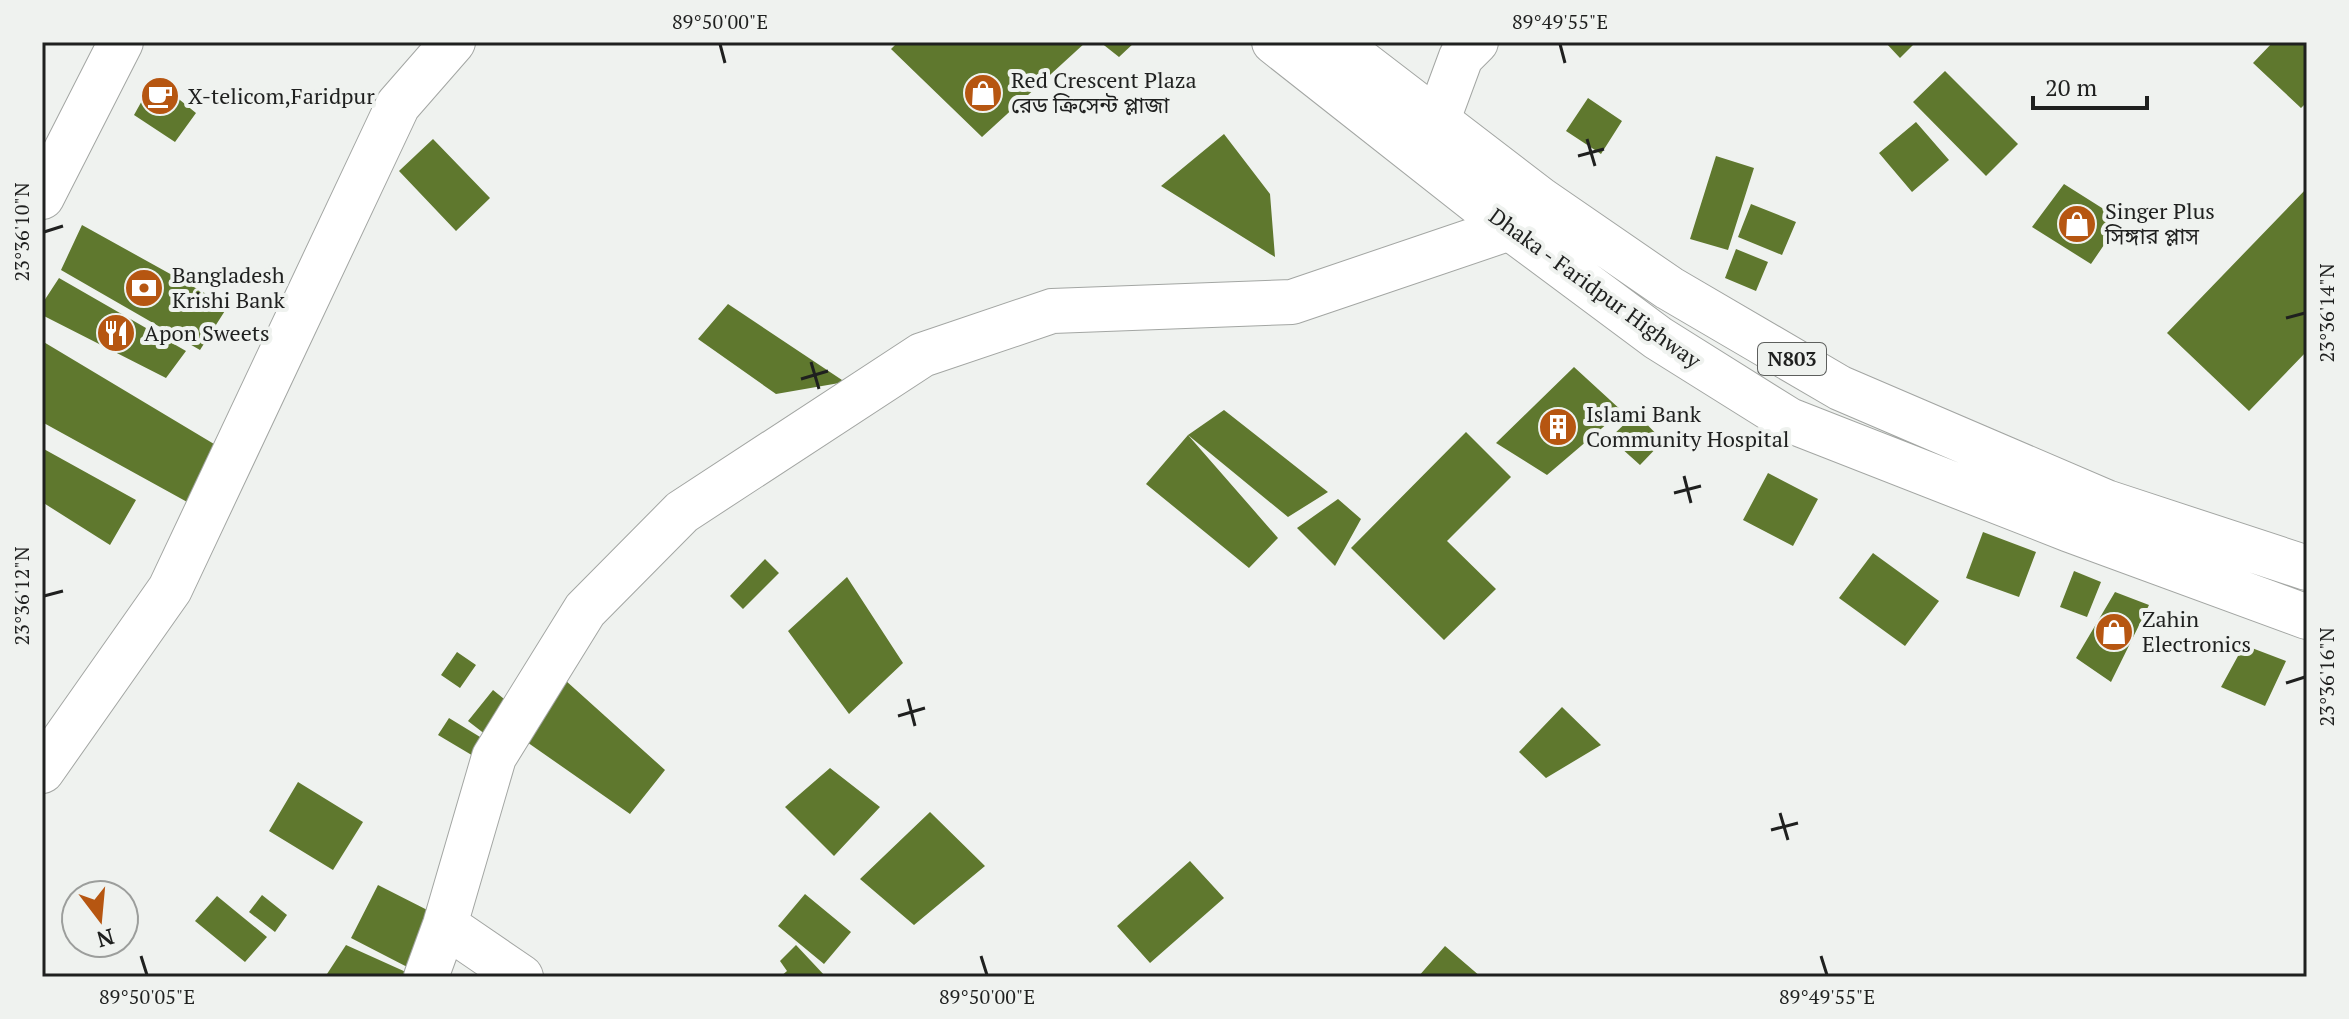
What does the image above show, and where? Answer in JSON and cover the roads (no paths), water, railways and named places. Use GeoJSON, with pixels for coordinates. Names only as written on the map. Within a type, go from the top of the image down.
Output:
{"type":"FeatureCollection","features":[{"type":"Feature","properties":{"kind":"main road"},"geometry":{"type":"LineString","coordinates":[[42,197],[121,42]]}},
{"type":"Feature","properties":{"kind":"main road"},"geometry":{"type":"LineString","coordinates":[[42,771],[170,589],[398,105],[453,42]]}},
{"type":"Feature","properties":{"kind":"main road","name":"Dhaka - Faridpur Highway"},"geometry":{"type":"LineString","coordinates":[[1274,42],[1510,228],[1658,338],[1789,420],[2070,530],[2307,617]]}},
{"type":"Feature","properties":{"kind":"main road","name":"Dhaka - Faridpur Highway"},"geometry":{"type":"LineString","coordinates":[[1335,42],[1541,200],[1669,288],[1840,388],[2106,502],[2307,568]]}},
{"type":"Feature","properties":{"kind":"main road"},"geometry":{"type":"LineString","coordinates":[[1437,122],[1461,57],[1476,42]]}},
{"type":"Feature","properties":{"kind":"main road"},"geometry":{"type":"LineString","coordinates":[[426,977],[445,925],[494,757],[585,610],[682,512],[922,355],[1052,311],[1292,302],[1510,228],[1541,200]]}},
{"type":"Feature","properties":{"kind":"main road"},"geometry":{"type":"LineString","coordinates":[[445,925],[521,977]]}},
{"type":"Feature","properties":{"kind":"place","name":"Red Crescent Plaza রেড ক্রিসেন্ট প্লাজা"},"geometry":{"type":"Point","coordinates":[983,93]}},
{"type":"Feature","properties":{"kind":"place","name":"X-telicom,Faridpur"},"geometry":{"type":"Point","coordinates":[160,96]}},
{"type":"Feature","properties":{"kind":"place","name":"Singer Plus সিঙ্গার প্লাস"},"geometry":{"type":"Point","coordinates":[2077,224]}},
{"type":"Feature","properties":{"kind":"place","name":"Bangladesh Krishi Bank"},"geometry":{"type":"Point","coordinates":[144,288]}},
{"type":"Feature","properties":{"kind":"place","name":"Apon Sweets"},"geometry":{"type":"Point","coordinates":[116,333]}},
{"type":"Feature","properties":{"kind":"place","name":"Islami Bank Community Hospital"},"geometry":{"type":"Point","coordinates":[1558,427]}},
{"type":"Feature","properties":{"kind":"place","name":"Zahin Electronics"},"geometry":{"type":"Point","coordinates":[2114,632]}}]}
